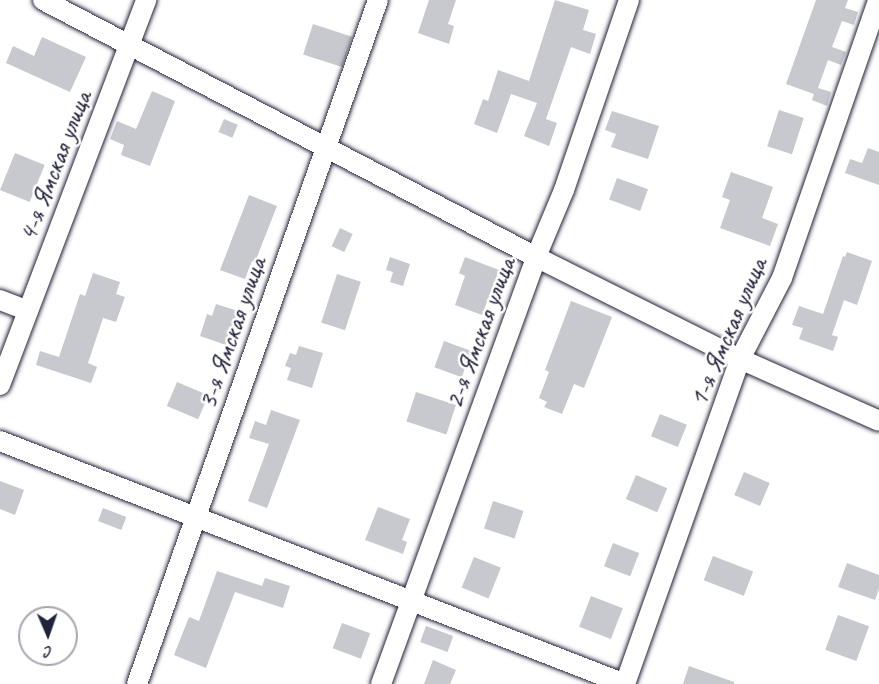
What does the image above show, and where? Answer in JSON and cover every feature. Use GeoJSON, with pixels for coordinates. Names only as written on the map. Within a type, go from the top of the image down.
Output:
{"type":"FeatureCollection","features":[{"type":"Feature","properties":{"kind":"street"},"geometry":{"type":"LineString","coordinates":[[43,0],[130,47],[327,146],[536,257],[740,358],[879,421]]}},
{"type":"Feature","properties":{"kind":"street","name":"4-я Ямская улица"},"geometry":{"type":"LineString","coordinates":[[0,385],[146,0]]}},
{"type":"Feature","properties":{"kind":"street","name":"3-я Ямская улица"},"geometry":{"type":"LineString","coordinates":[[137,684],[378,0]]}},
{"type":"Feature","properties":{"kind":"street","name":"2-я Ямская улица"},"geometry":{"type":"LineString","coordinates":[[381,684],[536,257],[564,190],[628,0]]}},
{"type":"Feature","properties":{"kind":"street","name":"1-я Ямская улица"},"geometry":{"type":"LineString","coordinates":[[626,684],[740,358],[782,278],[878,0]]}},
{"type":"Feature","properties":{"kind":"street"},"geometry":{"type":"LineString","coordinates":[[0,300],[28,311]]}},
{"type":"Feature","properties":{"kind":"street"},"geometry":{"type":"LineString","coordinates":[[0,441],[626,684]]}},
{"type":"Feature","properties":{"kind":"building"},"geometry":{"type":"Polygon","coordinates":[[[429,0],[456,0],[448,24],[454,26],[449,44],[418,33],[429,0]]]}},
{"type":"Feature","properties":{"kind":"building"},"geometry":{"type":"Polygon","coordinates":[[[555,0],[589,10],[583,30],[596,34],[590,54],[571,47],[546,119],[557,123],[549,146],[524,136],[537,103],[511,94],[497,133],[474,124],[483,99],[488,101],[498,70],[529,81],[555,0]]]}},
{"type":"Feature","properties":{"kind":"building"},"geometry":{"type":"Polygon","coordinates":[[[816,0],[848,0],[845,8],[858,12],[854,25],[842,21],[832,47],[846,52],[841,65],[828,60],[818,88],[831,92],[827,106],[812,100],[814,94],[786,84],[816,0]]]}},
{"type":"Feature","properties":{"kind":"building"},"geometry":{"type":"Polygon","coordinates":[[[313,24],[352,37],[342,67],[303,54],[313,24]]]}},
{"type":"Feature","properties":{"kind":"building"},"geometry":{"type":"Polygon","coordinates":[[[42,37],[86,57],[70,92],[6,63],[13,46],[34,56],[42,37]]]}},
{"type":"Feature","properties":{"kind":"building"},"geometry":{"type":"Polygon","coordinates":[[[152,91],[175,101],[150,166],[121,155],[124,145],[110,139],[117,121],[136,129],[152,91]]]}},
{"type":"Feature","properties":{"kind":"building"},"geometry":{"type":"Polygon","coordinates":[[[779,110],[804,118],[792,154],[767,146],[779,110]]]}},
{"type":"Feature","properties":{"kind":"building"},"geometry":{"type":"Polygon","coordinates":[[[612,111],[659,126],[648,159],[611,147],[616,134],[605,130],[612,111]]]}},
{"type":"Feature","properties":{"kind":"building"},"geometry":{"type":"Polygon","coordinates":[[[224,119],[238,125],[232,138],[219,132],[224,119]]]}},
{"type":"Feature","properties":{"kind":"building"},"geometry":{"type":"Polygon","coordinates":[[[868,148],[879,152],[879,185],[845,173],[850,159],[862,163],[868,148]]]}},
{"type":"Feature","properties":{"kind":"building"},"geometry":{"type":"Polygon","coordinates":[[[15,153],[45,165],[30,202],[0,190],[15,153]]]}},
{"type":"Feature","properties":{"kind":"building"},"geometry":{"type":"Polygon","coordinates":[[[731,172],[773,187],[762,218],[778,224],[770,246],[720,228],[730,200],[722,197],[731,172]]]}},
{"type":"Feature","properties":{"kind":"building"},"geometry":{"type":"Polygon","coordinates":[[[617,178],[648,189],[640,211],[609,200],[617,178]]]}},
{"type":"Feature","properties":{"kind":"building"},"geometry":{"type":"Polygon","coordinates":[[[249,195],[277,206],[255,262],[252,261],[245,279],[220,270],[249,195]]]}},
{"type":"Feature","properties":{"kind":"building"},"geometry":{"type":"Polygon","coordinates":[[[340,228],[353,234],[344,252],[332,246],[340,228]]]}},
{"type":"Feature","properties":{"kind":"building"},"geometry":{"type":"Polygon","coordinates":[[[847,252],[872,261],[857,305],[844,300],[832,335],[838,337],[833,351],[799,339],[803,328],[792,325],[799,306],[823,314],[843,256],[845,257],[847,252]]]}},
{"type":"Feature","properties":{"kind":"building"},"geometry":{"type":"Polygon","coordinates":[[[390,257],[410,264],[403,286],[390,282],[393,272],[386,270],[390,257]]]}},
{"type":"Feature","properties":{"kind":"building"},"geometry":{"type":"Polygon","coordinates":[[[465,257],[499,270],[482,315],[455,305],[465,276],[459,273],[465,257]]]}},
{"type":"Feature","properties":{"kind":"building"},"geometry":{"type":"Polygon","coordinates":[[[93,273],[120,282],[116,294],[125,297],[116,322],[103,318],[88,363],[97,367],[91,383],[36,365],[40,351],[59,357],[80,294],[85,296],[93,273]]]}},
{"type":"Feature","properties":{"kind":"building"},"geometry":{"type":"Polygon","coordinates":[[[337,274],[361,282],[345,330],[321,323],[337,274]]]}},
{"type":"Feature","properties":{"kind":"building"},"geometry":{"type":"Polygon","coordinates":[[[571,301],[612,317],[584,388],[574,384],[562,414],[544,407],[547,402],[539,398],[549,372],[545,370],[571,301]]]}},
{"type":"Feature","properties":{"kind":"building"},"geometry":{"type":"Polygon","coordinates":[[[216,304],[238,311],[226,345],[200,336],[207,314],[212,316],[216,304]]]}},
{"type":"Feature","properties":{"kind":"building"},"geometry":{"type":"Polygon","coordinates":[[[444,341],[471,351],[462,377],[434,367],[444,341]]]}},
{"type":"Feature","properties":{"kind":"building"},"geometry":{"type":"Polygon","coordinates":[[[299,346],[323,353],[312,388],[287,380],[291,368],[285,366],[290,353],[296,355],[299,346]]]}},
{"type":"Feature","properties":{"kind":"building"},"geometry":{"type":"Polygon","coordinates":[[[177,382],[208,395],[198,419],[167,406],[177,382]]]}},
{"type":"Feature","properties":{"kind":"building"},"geometry":{"type":"Polygon","coordinates":[[[416,392],[456,405],[446,434],[406,421],[416,392]]]}},
{"type":"Feature","properties":{"kind":"building"},"geometry":{"type":"Polygon","coordinates":[[[271,410],[300,420],[267,508],[248,501],[269,444],[249,438],[255,421],[266,425],[271,410]]]}},
{"type":"Feature","properties":{"kind":"building"},"geometry":{"type":"Polygon","coordinates":[[[660,414],[687,425],[678,447],[651,436],[660,414]]]}},
{"type":"Feature","properties":{"kind":"building"},"geometry":{"type":"Polygon","coordinates":[[[744,472],[770,483],[760,506],[734,495],[744,472]]]}},
{"type":"Feature","properties":{"kind":"building"},"geometry":{"type":"Polygon","coordinates":[[[636,475],[667,488],[657,512],[626,499],[636,475]]]}},
{"type":"Feature","properties":{"kind":"building"},"geometry":{"type":"Polygon","coordinates":[[[0,481],[24,490],[15,515],[0,509],[0,481]]]}},
{"type":"Feature","properties":{"kind":"building"},"geometry":{"type":"Polygon","coordinates":[[[493,501],[523,511],[514,538],[484,529],[493,501]]]}},
{"type":"Feature","properties":{"kind":"building"},"geometry":{"type":"Polygon","coordinates":[[[378,507],[410,519],[402,540],[407,542],[403,554],[365,540],[378,507]]]}},
{"type":"Feature","properties":{"kind":"building"},"geometry":{"type":"Polygon","coordinates":[[[103,508],[126,517],[121,530],[98,521],[103,508]]]}},
{"type":"Feature","properties":{"kind":"building"},"geometry":{"type":"Polygon","coordinates":[[[613,543],[639,553],[630,576],[604,566],[613,543]]]}},
{"type":"Feature","properties":{"kind":"building"},"geometry":{"type":"Polygon","coordinates":[[[713,556],[753,571],[744,596],[704,580],[713,556]]]}},
{"type":"Feature","properties":{"kind":"building"},"geometry":{"type":"Polygon","coordinates":[[[474,557],[501,568],[489,598],[462,588],[474,557]]]}},
{"type":"Feature","properties":{"kind":"building"},"geometry":{"type":"Polygon","coordinates":[[[847,563],[879,575],[879,589],[875,600],[838,587],[847,563]]]}},
{"type":"Feature","properties":{"kind":"building"},"geometry":{"type":"Polygon","coordinates":[[[217,571],[262,586],[265,578],[290,586],[283,608],[235,592],[206,668],[174,655],[189,617],[199,621],[217,571]]]}},
{"type":"Feature","properties":{"kind":"building"},"geometry":{"type":"Polygon","coordinates":[[[591,596],[623,608],[611,639],[579,627],[591,596]]]}},
{"type":"Feature","properties":{"kind":"building"},"geometry":{"type":"Polygon","coordinates":[[[838,615],[869,626],[856,661],[825,650],[838,615]]]}},
{"type":"Feature","properties":{"kind":"building"},"geometry":{"type":"Polygon","coordinates":[[[342,623],[370,633],[361,659],[333,648],[342,623]]]}},
{"type":"Feature","properties":{"kind":"building"},"geometry":{"type":"Polygon","coordinates":[[[426,626],[453,636],[447,652],[420,642],[426,626]]]}},
{"type":"Feature","properties":{"kind":"building"},"geometry":{"type":"Polygon","coordinates":[[[433,660],[456,670],[450,684],[424,684],[433,660]]]}},
{"type":"Feature","properties":{"kind":"building"},"geometry":{"type":"Polygon","coordinates":[[[689,666],[734,682],[734,684],[683,684],[689,666]]]}}]}
